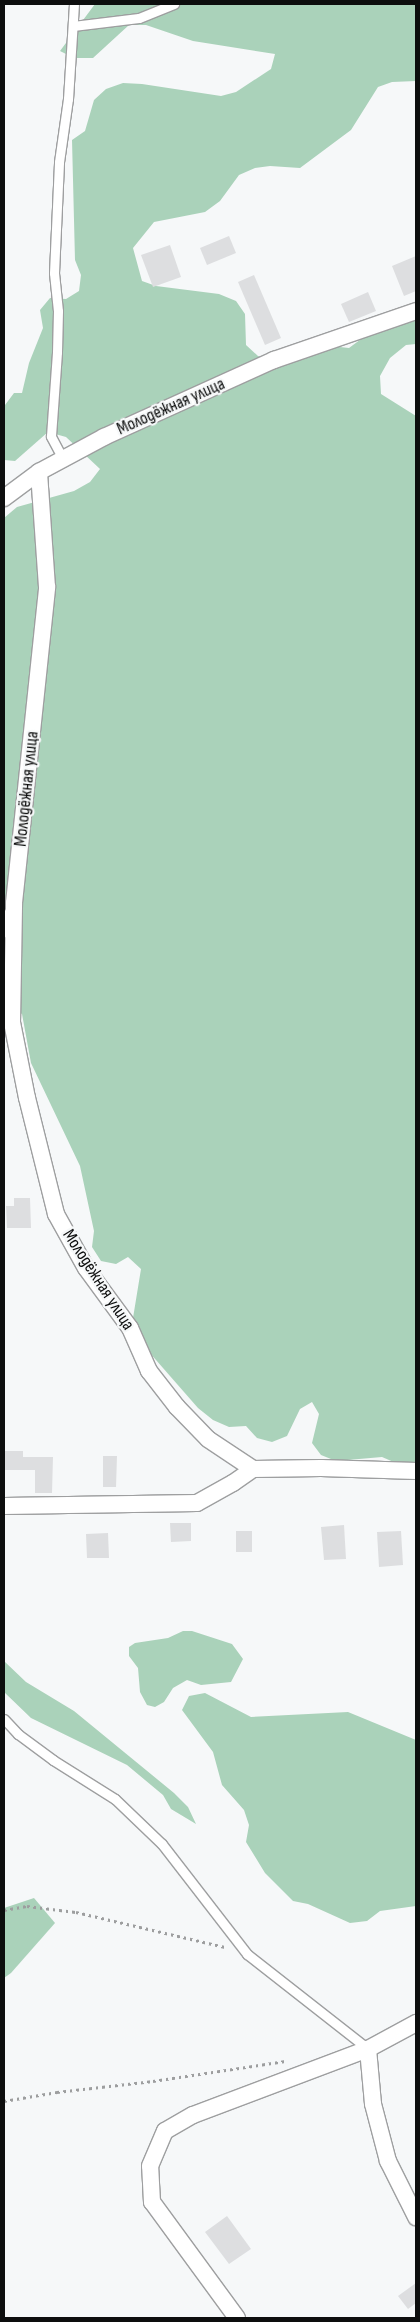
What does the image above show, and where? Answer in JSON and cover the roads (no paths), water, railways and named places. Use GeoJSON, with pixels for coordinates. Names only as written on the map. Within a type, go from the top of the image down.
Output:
{"type":"FeatureCollection","features":[{"type":"Feature","properties":{"kind":"street","name":"Молодёжная улица"},"geometry":{"type":"LineString","coordinates":[[252,1469],[208,1439],[176,1407],[150,1372],[130,1328],[86,1268],[56,1214],[27,1098],[12,1022],[14,903],[47,587],[39,472],[104,437],[274,360],[416,311]]}},
{"type":"Feature","properties":{"kind":"street"},"geometry":{"type":"LineString","coordinates":[[4,498],[39,472]]}},
{"type":"Feature","properties":{"kind":"street"},"geometry":{"type":"LineString","coordinates":[[4,1506],[196,1503],[233,1484],[252,1469],[321,1468],[416,1471]]}},
{"type":"Feature","properties":{"kind":"street"},"geometry":{"type":"LineString","coordinates":[[237,2318],[152,2202],[150,2166],[165,2131],[193,2115],[368,2049],[416,2023]]}},
{"type":"Feature","properties":{"kind":"street"},"geometry":{"type":"LineString","coordinates":[[368,2049],[373,2104],[388,2160],[416,2217]]}},
{"type":"Feature","properties":{"kind":"lane"},"geometry":{"type":"LineString","coordinates":[[63,458],[51,436],[58,352],[58,311],[54,273],[59,162],[68,99],[74,4]]}},
{"type":"Feature","properties":{"kind":"lane"},"geometry":{"type":"LineString","coordinates":[[73,26],[139,18],[174,4]]}},
{"type":"Feature","properties":{"kind":"lane"},"geometry":{"type":"LineString","coordinates":[[4,914],[13,966]]}},
{"type":"Feature","properties":{"kind":"lane"},"geometry":{"type":"LineString","coordinates":[[4,1719],[18,1734],[53,1760],[115,1799],[162,1844],[247,1954],[368,2049]]}}]}
